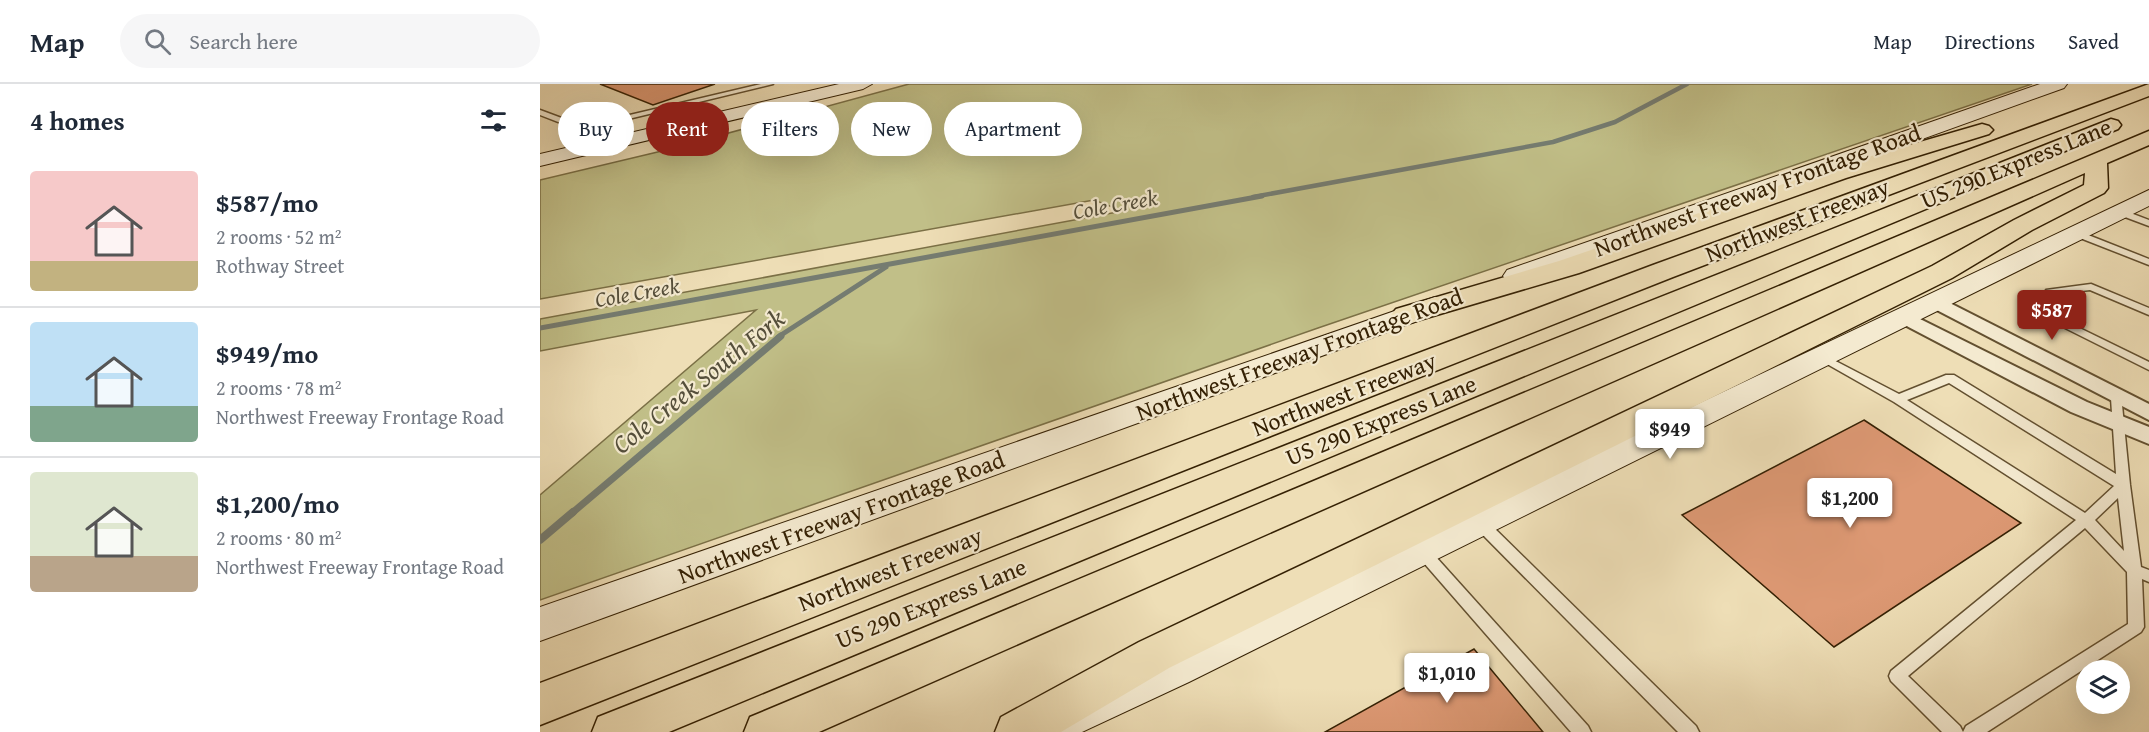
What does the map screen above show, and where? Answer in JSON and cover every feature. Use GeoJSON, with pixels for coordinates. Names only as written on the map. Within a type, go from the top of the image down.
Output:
{"type":"FeatureCollection","features":[{"type":"Feature","properties":{"kind":"highway","name":"Northwest Freeway"},"geometry":{"type":"LineString","coordinates":[[540,704],[1652,275],[2149,89]]}},
{"type":"Feature","properties":{"kind":"highway","name":"US 290 Express Lane"},"geometry":{"type":"LineString","coordinates":[[615,732],[2149,110]]}},
{"type":"Feature","properties":{"kind":"highway"},"geometry":{"type":"LineString","coordinates":[[1406,315],[1569,267],[1902,152],[2020,119],[2075,115]]}},
{"type":"Feature","properties":{"kind":"highway"},"geometry":{"type":"LineString","coordinates":[[767,732],[2149,137]]}},
{"type":"Feature","properties":{"kind":"highway"},"geometry":{"type":"LineString","coordinates":[[1018,732],[1154,655],[1942,272],[2023,225],[2096,188],[2096,159]]}},
{"type":"Feature","properties":{"kind":"main road"},"geometry":{"type":"LineString","coordinates":[[634,139],[862,84]]}},
{"type":"Feature","properties":{"kind":"main road","name":"Northwest Freeway Frontage Road"},"geometry":{"type":"LineString","coordinates":[[540,624],[2058,84]]}},
{"type":"Feature","properties":{"kind":"main road"},"geometry":{"type":"LineString","coordinates":[[540,160],[559,156]]}},
{"type":"Feature","properties":{"kind":"main road"},"geometry":{"type":"LineString","coordinates":[[1034,732],[1167,674],[2078,234],[2134,217],[2149,197]]}},
{"type":"Feature","properties":{"kind":"street"},"geometry":{"type":"LineString","coordinates":[[1938,303],[2149,414]]}},
{"type":"Feature","properties":{"kind":"street"},"geometry":{"type":"LineString","coordinates":[[1906,318],[2079,407],[2149,436]]}},
{"type":"Feature","properties":{"kind":"lane"},"geometry":{"type":"LineString","coordinates":[[634,116],[770,84]]}},
{"type":"Feature","properties":{"kind":"lane"},"geometry":{"type":"LineString","coordinates":[[540,112],[558,119]]}},
{"type":"Feature","properties":{"kind":"lane"},"geometry":{"type":"LineString","coordinates":[[2078,234],[2149,262]]}},
{"type":"Feature","properties":{"kind":"lane"},"geometry":{"type":"LineString","coordinates":[[2149,312],[2091,287],[2050,292],[2050,318],[2149,366]]}},
{"type":"Feature","properties":{"kind":"lane"},"geometry":{"type":"LineString","coordinates":[[1824,358],[1899,399],[2086,520],[2134,570],[2149,576]]}},
{"type":"Feature","properties":{"kind":"lane"},"geometry":{"type":"LineString","coordinates":[[1899,399],[1950,378],[2123,485]]}},
{"type":"Feature","properties":{"kind":"lane"},"geometry":{"type":"LineString","coordinates":[[1972,732],[2136,627],[2134,570],[2123,485],[2117,398]]}},
{"type":"Feature","properties":{"kind":"lane"},"geometry":{"type":"LineString","coordinates":[[1954,732],[1897,676],[2086,520],[2123,485]]}},
{"type":"Feature","properties":{"kind":"lane"},"geometry":{"type":"LineString","coordinates":[[1481,524],[1690,732]]}},
{"type":"Feature","properties":{"kind":"lane"},"geometry":{"type":"LineString","coordinates":[[1422,551],[1582,732]]}},
{"type":"Feature","properties":{"kind":"shaded area"},"geometry":{"type":"Polygon","coordinates":[[[909,84],[2032,84],[1318,328],[540,600],[540,495],[756,310],[540,351],[540,319],[1123,211],[1094,200],[540,299],[540,180],[646,155],[729,156],[729,133],[741,130],[741,156],[839,156],[839,103],[909,84]]]}},
{"type":"Feature","properties":{"kind":"building"},"geometry":{"type":"Polygon","coordinates":[[[600,84],[715,84],[662,102],[646,102],[600,84]]]}},
{"type":"Feature","properties":{"kind":"building"},"geometry":{"type":"Polygon","coordinates":[[[1864,420],[2021,523],[1834,647],[1682,515],[1864,420]]]}},
{"type":"Feature","properties":{"kind":"building"},"geometry":{"type":"Polygon","coordinates":[[[1474,649],[1543,732],[1325,732],[1474,649]]]}},
{"type":"Feature","properties":{"kind":"waterway","name":"Cole Creek"},"geometry":{"type":"LineString","coordinates":[[1253,197],[1553,142],[1615,122],[1687,84]]}},
{"type":"Feature","properties":{"kind":"waterway","name":"Cole Creek"},"geometry":{"type":"LineString","coordinates":[[540,328],[1262,196]]}},
{"type":"Feature","properties":{"kind":"waterway","name":"Cole Creek South Fork"},"geometry":{"type":"LineString","coordinates":[[778,337],[886,267]]}},
{"type":"Feature","properties":{"kind":"waterway","name":"Cole Creek South Fork"},"geometry":{"type":"LineString","coordinates":[[572,513],[781,336]]}},
{"type":"Feature","properties":{"kind":"waterway","name":"Cole Creek South Fork"},"geometry":{"type":"LineString","coordinates":[[540,540],[573,512]]}}]}
